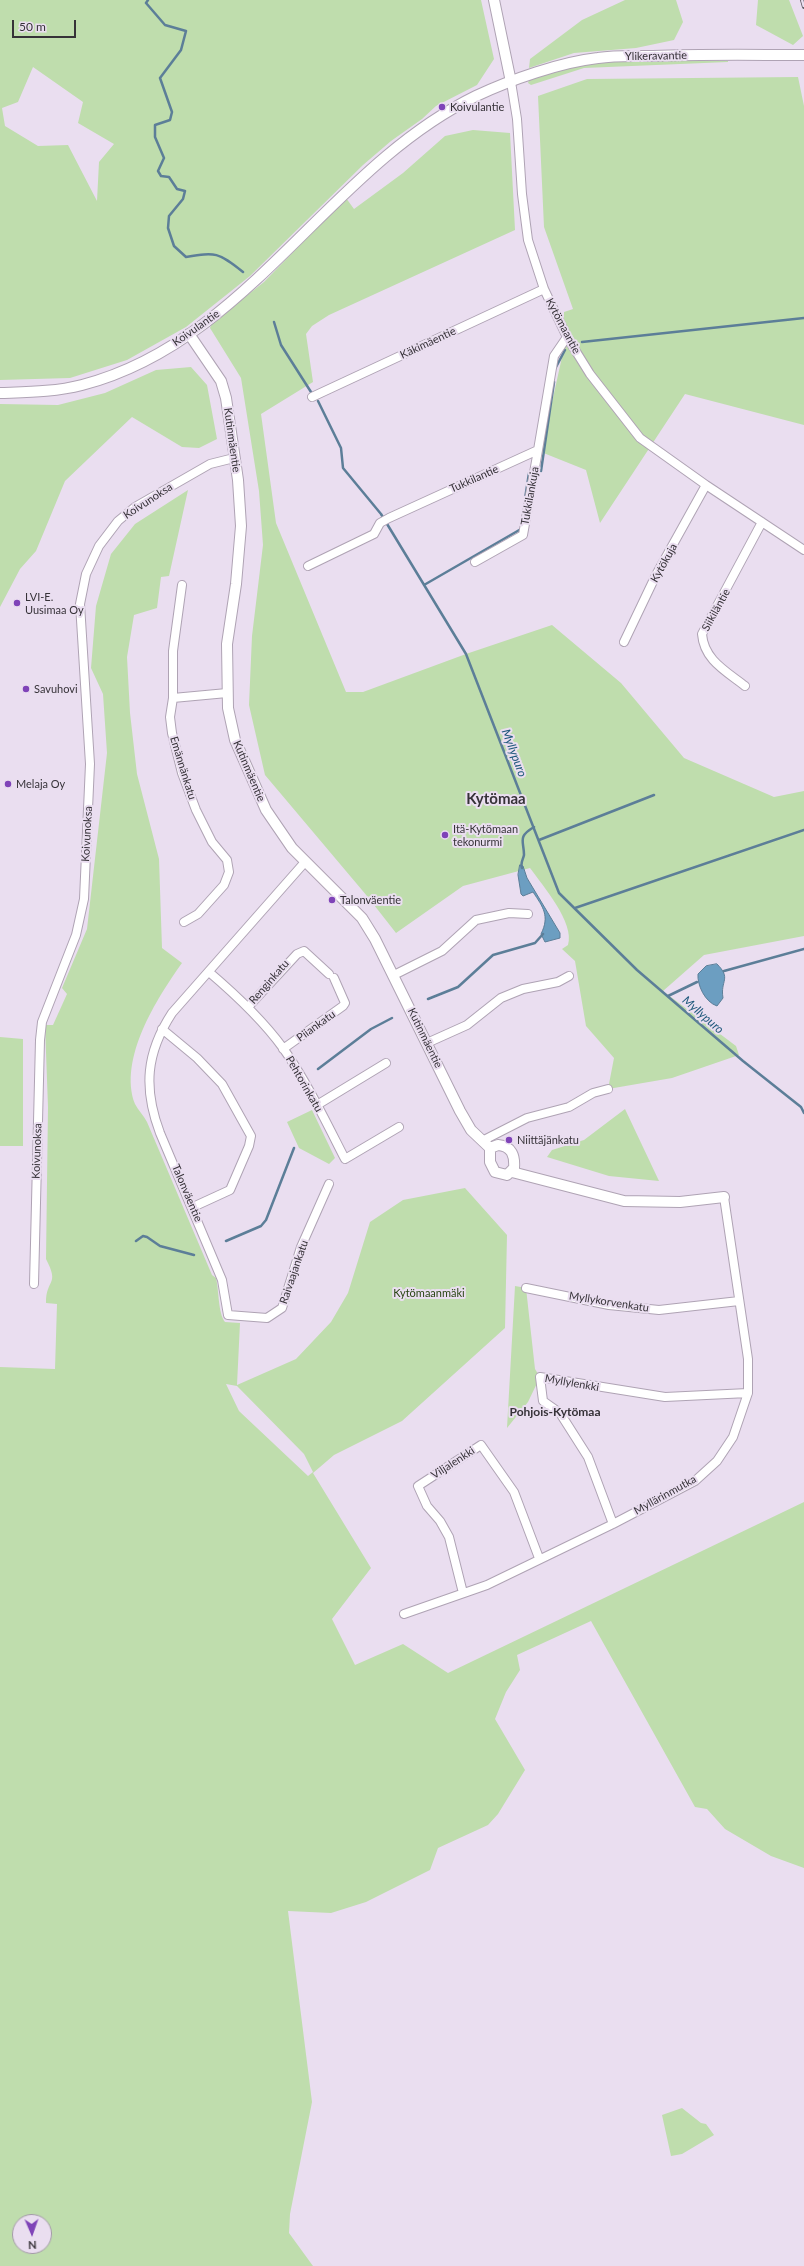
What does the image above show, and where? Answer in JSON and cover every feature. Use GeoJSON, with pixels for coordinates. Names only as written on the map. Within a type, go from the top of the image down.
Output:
{"type":"FeatureCollection","features":[{"type":"Feature","properties":{"kind":"street","name":"Kytömaantie"},"geometry":{"type":"LineString","coordinates":[[494,0],[517,119],[525,221],[528,240],[544,289],[567,337],[590,374],[640,438],[706,485],[804,550]]}},
{"type":"Feature","properties":{"kind":"street","name":"Ylikeravantie"},"geometry":{"type":"LineString","coordinates":[[511,82],[565,64],[599,57],[804,55]]}},
{"type":"Feature","properties":{"kind":"street","name":"Koivulantie"},"geometry":{"type":"LineString","coordinates":[[0,393],[60,390],[82,385],[133,366],[189,334],[258,279],[350,187],[391,151],[446,112],[479,94],[511,82]]}},
{"type":"Feature","properties":{"kind":"street","name":"Käkimäentie"},"geometry":{"type":"LineString","coordinates":[[312,397],[544,289]]}},
{"type":"Feature","properties":{"kind":"street","name":"Kutinmäentie"},"geometry":{"type":"LineString","coordinates":[[189,334],[221,381],[226,398],[234,458],[241,526],[236,584],[227,638],[227,693],[234,740],[266,810],[292,848],[362,918],[394,975],[460,1111],[471,1130],[490,1148]]}},
{"type":"Feature","properties":{"kind":"street"},"geometry":{"type":"LineString","coordinates":[[538,450],[554,356],[567,337]]}},
{"type":"Feature","properties":{"kind":"street","name":"Tukkilantie"},"geometry":{"type":"LineString","coordinates":[[308,566],[374,534],[380,523],[389,518],[538,450]]}},
{"type":"Feature","properties":{"kind":"street","name":"Tukkilankuja"},"geometry":{"type":"LineString","coordinates":[[475,562],[523,535],[538,450]]}},
{"type":"Feature","properties":{"kind":"street","name":"Koivunoksa"},"geometry":{"type":"LineString","coordinates":[[34,1284],[41,1028],[52,994],[76,935],[84,899],[90,764],[80,604],[86,574],[99,546],[118,521],[135,506],[210,464],[219,460],[234,458]]}},
{"type":"Feature","properties":{"kind":"street","name":"Kytökuja"},"geometry":{"type":"LineString","coordinates":[[624,642],[656,575],[706,485]]}},
{"type":"Feature","properties":{"kind":"street","name":"Siikiläntie"},"geometry":{"type":"LineString","coordinates":[[745,686],[708,656],[702,645],[702,634],[762,522]]}},
{"type":"Feature","properties":{"kind":"street","name":"Emännänkatu"},"geometry":{"type":"LineString","coordinates":[[182,585],[173,651],[173,698],[170,717],[172,732],[182,773],[196,810],[212,842],[226,860],[229,872],[224,885],[198,914],[184,922]]}},
{"type":"Feature","properties":{"kind":"street"},"geometry":{"type":"LineString","coordinates":[[173,698],[227,693]]}},
{"type":"Feature","properties":{"kind":"street","name":"Talonväentie"},"geometry":{"type":"LineString","coordinates":[[228,1315],[222,1280],[153,1112],[149,1092],[153,1049],[162,1029],[172,1013],[305,862]]}},
{"type":"Feature","properties":{"kind":"street"},"geometry":{"type":"LineString","coordinates":[[394,975],[442,951],[476,920],[509,913],[528,914]]}},
{"type":"Feature","properties":{"kind":"street","name":"Renginkatu"},"geometry":{"type":"LineString","coordinates":[[248,1007],[291,958],[304,951],[331,976]]}},
{"type":"Feature","properties":{"kind":"street","name":"Pehtorinkatu"},"geometry":{"type":"LineString","coordinates":[[209,972],[248,1007],[284,1049],[317,1105],[345,1159],[399,1127]]}},
{"type":"Feature","properties":{"kind":"street","name":"Piiankatu"},"geometry":{"type":"LineString","coordinates":[[284,1049],[345,1003],[343,994],[331,976]]}},
{"type":"Feature","properties":{"kind":"street"},"geometry":{"type":"LineString","coordinates":[[427,1043],[467,1025],[501,998],[522,989],[558,982],[569,976]]}},
{"type":"Feature","properties":{"kind":"street"},"geometry":{"type":"LineString","coordinates":[[162,1029],[197,1058],[222,1084],[251,1136],[249,1146],[230,1190],[193,1207]]}},
{"type":"Feature","properties":{"kind":"street"},"geometry":{"type":"LineString","coordinates":[[317,1105],[386,1063]]}},
{"type":"Feature","properties":{"kind":"street"},"geometry":{"type":"LineString","coordinates":[[482,1140],[526,1118],[569,1107],[593,1093],[608,1089]]}},
{"type":"Feature","properties":{"kind":"street"},"geometry":{"type":"LineString","coordinates":[[498,1144],[511,1150],[514,1158],[514,1168],[512,1172],[507,1175],[495,1172],[490,1162],[490,1148],[498,1144]]}},
{"type":"Feature","properties":{"kind":"street"},"geometry":{"type":"LineString","coordinates":[[512,1172],[624,1201],[680,1202],[724,1197]]}},
{"type":"Feature","properties":{"kind":"street","name":"Raivaajankatu"},"geometry":{"type":"LineString","coordinates":[[228,1315],[267,1318],[282,1308],[301,1247],[329,1184]]}},
{"type":"Feature","properties":{"kind":"street","name":"Myllärinmutka"},"geometry":{"type":"LineString","coordinates":[[404,1614],[487,1585],[539,1558],[613,1524],[695,1481],[717,1461],[733,1437],[748,1393],[748,1359],[724,1197]]}},
{"type":"Feature","properties":{"kind":"street","name":"Myllykorvenkatu"},"geometry":{"type":"LineString","coordinates":[[526,1288],[609,1304],[659,1310],[739,1301]]}},
{"type":"Feature","properties":{"kind":"street","name":"Myllylenkki"},"geometry":{"type":"LineString","coordinates":[[613,1524],[588,1457],[560,1413],[543,1401],[540,1377],[665,1397],[748,1393]]}},
{"type":"Feature","properties":{"kind":"street","name":"Viljalenkki"},"geometry":{"type":"LineString","coordinates":[[463,1593],[449,1537],[440,1521],[427,1506],[418,1486],[481,1445],[514,1492],[539,1558]]}},
{"type":"Feature","properties":{"kind":"green space"},"geometry":{"type":"Polygon","coordinates":[[[0,0],[481,0],[494,59],[477,85],[436,106],[422,119],[391,141],[363,165],[250,276],[186,327],[127,360],[70,378],[0,380],[0,0]],[[33,67],[18,102],[2,108],[5,126],[38,146],[68,145],[97,201],[99,162],[114,144],[78,123],[83,102],[33,67]]]}},
{"type":"Feature","properties":{"kind":"green space"},"geometry":{"type":"Polygon","coordinates":[[[625,0],[676,0],[683,22],[674,40],[636,48],[574,53],[529,68],[530,59],[582,20],[625,0]]]}},
{"type":"Feature","properties":{"kind":"green space"},"geometry":{"type":"Polygon","coordinates":[[[758,0],[789,0],[803,36],[793,45],[756,25],[758,0]]]}},
{"type":"Feature","properties":{"kind":"green space"},"geometry":{"type":"Polygon","coordinates":[[[612,59],[728,62],[584,68],[531,85],[528,83],[529,80],[578,64],[612,59]]]}},
{"type":"Feature","properties":{"kind":"green space"},"geometry":{"type":"Polygon","coordinates":[[[798,77],[804,106],[804,425],[685,394],[600,523],[586,470],[541,452],[564,348],[564,312],[573,309],[544,227],[538,96],[587,79],[798,77]]]}},
{"type":"Feature","properties":{"kind":"green space"},"geometry":{"type":"Polygon","coordinates":[[[473,130],[510,133],[515,230],[329,315],[312,326],[306,334],[313,382],[261,414],[276,523],[346,692],[363,692],[466,654],[552,625],[621,683],[684,758],[774,797],[804,791],[804,936],[704,955],[663,991],[736,1046],[739,1055],[672,1078],[608,1089],[614,1058],[586,1026],[575,961],[562,949],[568,945],[569,936],[567,926],[550,894],[530,868],[463,886],[396,933],[367,896],[265,775],[249,705],[252,636],[263,545],[259,491],[241,378],[210,328],[212,323],[264,282],[346,198],[354,209],[403,173],[445,136],[473,130]]]}},
{"type":"Feature","properties":{"kind":"green space"},"geometry":{"type":"Polygon","coordinates":[[[191,367],[207,385],[217,439],[199,448],[182,447],[132,417],[65,481],[36,551],[20,569],[0,607],[0,404],[58,405],[105,393],[156,370],[191,367]]]}},
{"type":"Feature","properties":{"kind":"green space","name":"Kytömaanmäki"},"geometry":{"type":"Polygon","coordinates":[[[188,490],[169,576],[161,577],[157,608],[134,615],[127,657],[130,713],[137,774],[159,859],[162,948],[182,963],[162,993],[143,1030],[136,1049],[132,1068],[131,1086],[135,1104],[147,1122],[212,1275],[216,1278],[223,1318],[225,1322],[240,1323],[237,1385],[296,1359],[331,1322],[348,1293],[370,1222],[403,1200],[465,1188],[507,1235],[505,1328],[402,1421],[334,1455],[313,1473],[371,1568],[332,1619],[355,1665],[403,1644],[448,1673],[804,1502],[804,1868],[771,1856],[725,1829],[707,1809],[695,1807],[591,1621],[517,1655],[520,1670],[506,1692],[495,1719],[525,1770],[498,1814],[488,1825],[438,1848],[430,1870],[366,1902],[331,1913],[288,1911],[312,2102],[290,2214],[289,2233],[313,2266],[0,2266],[0,1367],[55,1369],[57,1304],[46,1303],[52,1274],[46,1259],[48,1107],[45,1025],[53,1025],[67,994],[62,988],[87,929],[107,753],[103,694],[91,668],[96,606],[111,554],[135,524],[188,490]],[[226,1384],[239,1411],[308,1476],[313,1472],[304,1454],[237,1386],[226,1384]]]}},
{"type":"Feature","properties":{"kind":"green space"},"geometry":{"type":"Polygon","coordinates":[[[0,1037],[23,1039],[23,1146],[0,1146],[0,1037]]]}},
{"type":"Feature","properties":{"kind":"green space"},"geometry":{"type":"Polygon","coordinates":[[[625,1109],[659,1181],[609,1176],[547,1157],[552,1150],[584,1140],[625,1109]]]}},
{"type":"Feature","properties":{"kind":"green space"},"geometry":{"type":"Polygon","coordinates":[[[312,1110],[335,1158],[329,1164],[299,1148],[287,1122],[312,1110]]]}},
{"type":"Feature","properties":{"kind":"green space"},"geometry":{"type":"Polygon","coordinates":[[[515,1286],[526,1288],[535,1369],[540,1377],[528,1402],[507,1428],[515,1286]]]}},
{"type":"Feature","properties":{"kind":"green space"},"geometry":{"type":"Polygon","coordinates":[[[682,2108],[701,2123],[706,2124],[714,2135],[682,2154],[671,2156],[662,2115],[682,2108]]]}},
{"type":"Feature","properties":{"kind":"water"},"geometry":{"type":"Polygon","coordinates":[[[520,865],[523,866],[527,878],[560,933],[560,938],[545,942],[541,934],[545,922],[544,912],[540,902],[533,892],[523,896],[521,894],[518,875],[520,865]]]}},
{"type":"Feature","properties":{"kind":"water"},"geometry":{"type":"Polygon","coordinates":[[[717,964],[724,973],[725,977],[722,992],[723,998],[717,1006],[705,997],[700,988],[698,974],[706,966],[717,964]]]}},
{"type":"Feature","properties":{"kind":"waterway","name":"Myllypuro"},"geometry":{"type":"LineString","coordinates":[[148,0],[146,3],[165,25],[186,31],[181,50],[160,78],[172,112],[170,120],[155,125],[155,137],[164,158],[158,171],[161,176],[169,177],[177,189],[185,191],[183,199],[169,216],[168,228],[174,246],[186,257],[204,254],[222,257],[243,272]]}},
{"type":"Feature","properties":{"kind":"waterway"},"geometry":{"type":"LineString","coordinates":[[582,342],[804,318]]}},
{"type":"Feature","properties":{"kind":"waterway","name":"Myllypuro"},"geometry":{"type":"LineString","coordinates":[[274,322],[281,345],[311,392]]}},
{"type":"Feature","properties":{"kind":"waterway"},"geometry":{"type":"LineString","coordinates":[[555,369],[565,350]]}},
{"type":"Feature","properties":{"kind":"waterway"},"geometry":{"type":"LineString","coordinates":[[541,471],[554,382]]}},
{"type":"Feature","properties":{"kind":"waterway","name":"Myllypuro"},"geometry":{"type":"LineString","coordinates":[[318,401],[341,448],[343,468],[381,514],[466,654],[559,893],[637,970],[743,1061],[801,1107],[804,1113]]}},
{"type":"Feature","properties":{"kind":"waterway"},"geometry":{"type":"LineString","coordinates":[[525,499],[529,473]]}},
{"type":"Feature","properties":{"kind":"waterway"},"geometry":{"type":"LineString","coordinates":[[424,585],[521,529]]}},
{"type":"Feature","properties":{"kind":"waterway"},"geometry":{"type":"LineString","coordinates":[[539,840],[654,795]]}},
{"type":"Feature","properties":{"kind":"waterway"},"geometry":{"type":"LineString","coordinates":[[522,868],[521,863],[524,855],[523,837],[534,827]]}},
{"type":"Feature","properties":{"kind":"waterway"},"geometry":{"type":"LineString","coordinates":[[575,908],[804,830]]}},
{"type":"Feature","properties":{"kind":"waterway"},"geometry":{"type":"LineString","coordinates":[[428,999],[458,987],[493,955],[535,943],[543,934]]}},
{"type":"Feature","properties":{"kind":"waterway"},"geometry":{"type":"LineString","coordinates":[[724,971],[804,949]]}},
{"type":"Feature","properties":{"kind":"waterway"},"geometry":{"type":"LineString","coordinates":[[668,996],[697,982]]}},
{"type":"Feature","properties":{"kind":"waterway"},"geometry":{"type":"LineString","coordinates":[[318,1069],[371,1029],[392,1018]]}},
{"type":"Feature","properties":{"kind":"waterway"},"geometry":{"type":"LineString","coordinates":[[226,1241],[261,1226],[266,1220],[294,1148]]}},
{"type":"Feature","properties":{"kind":"waterway"},"geometry":{"type":"LineString","coordinates":[[136,1241],[143,1236],[160,1246],[194,1255]]}},
{"type":"Feature","properties":{"kind":"railway"},"geometry":{"type":"LineString","coordinates":[[802,0],[804,7]]}},
{"type":"Feature","properties":{"kind":"place","name":"Koivulantie"},"geometry":{"type":"Point","coordinates":[442,107]}},
{"type":"Feature","properties":{"kind":"place","name":"LVI-E. Uusimaa Oy"},"geometry":{"type":"Point","coordinates":[17,603]}},
{"type":"Feature","properties":{"kind":"place","name":"Savuhovi"},"geometry":{"type":"Point","coordinates":[26,689]}},
{"type":"Feature","properties":{"kind":"place","name":"Melaja Oy"},"geometry":{"type":"Point","coordinates":[8,784]}},
{"type":"Feature","properties":{"kind":"place","name":"Itä-Kytömaan tekonurmi"},"geometry":{"type":"Point","coordinates":[445,835]}},
{"type":"Feature","properties":{"kind":"place","name":"Talonväentie"},"geometry":{"type":"Point","coordinates":[332,900]}},
{"type":"Feature","properties":{"kind":"place","name":"Niittäjänkatu"},"geometry":{"type":"Point","coordinates":[509,1140]}},
{"type":"Feature","properties":{"kind":"district","name":"Kytömaa"},"geometry":{"type":"Point","coordinates":[496,799]}},
{"type":"Feature","properties":{"kind":"district","name":"Pohjois-Kytömaa"},"geometry":{"type":"Point","coordinates":[555,1412]}}]}
